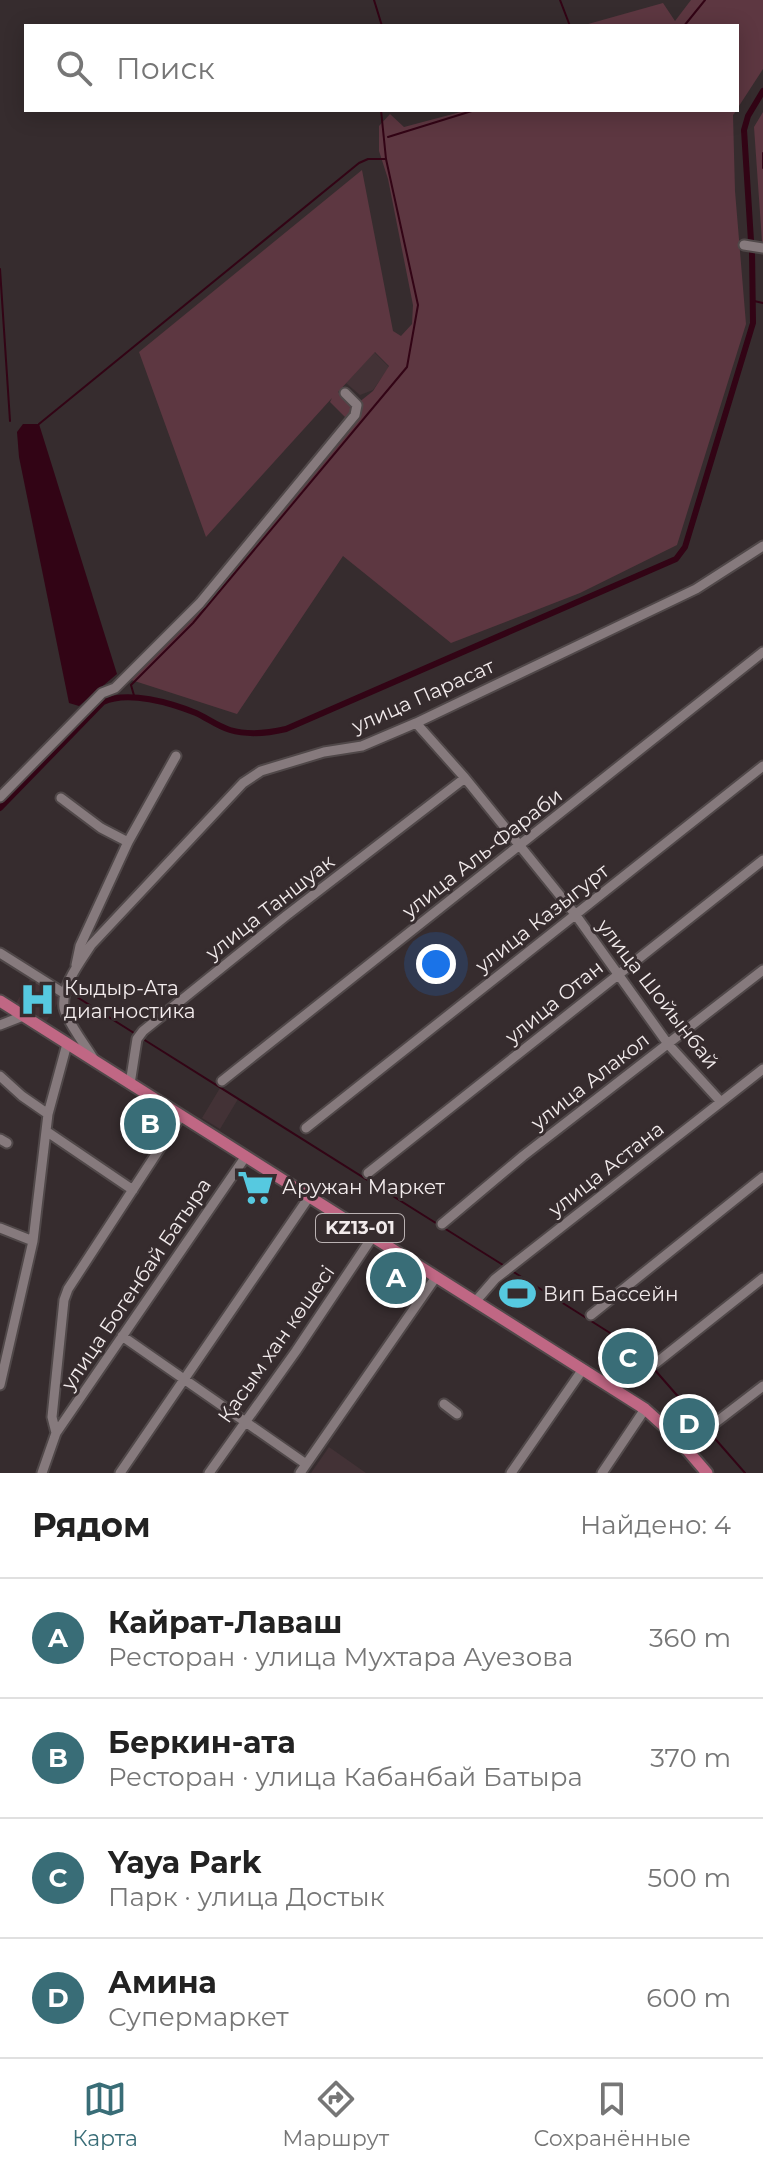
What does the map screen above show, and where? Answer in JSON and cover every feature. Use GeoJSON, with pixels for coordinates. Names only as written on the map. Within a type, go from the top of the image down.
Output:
{"type":"FeatureCollection","features":[{"type":"Feature","properties":{"kind":"main road","name":"KZ13-01"},"geometry":{"type":"LineString","coordinates":[[0,1001],[645,1409],[676,1437],[702,1471]]}},
{"type":"Feature","properties":{"kind":"street"},"geometry":{"type":"LineString","coordinates":[[744,245],[763,248]]}},
{"type":"Feature","properties":{"kind":"street"},"geometry":{"type":"LineString","coordinates":[[0,797],[102,693],[115,688],[200,603],[355,415],[357,405],[345,393]]}},
{"type":"Feature","properties":{"kind":"street","name":"улица Парасат"},"geometry":{"type":"LineString","coordinates":[[66,992],[75,969],[96,940],[243,783],[261,771],[324,752],[362,746],[416,723],[715,578],[763,546]]}},
{"type":"Feature","properties":{"kind":"street","name":"улица Аль-Фараби"},"geometry":{"type":"LineString","coordinates":[[222,1081],[762,655]]}},
{"type":"Feature","properties":{"kind":"street","name":"улица Шойынбай"},"geometry":{"type":"LineString","coordinates":[[416,723],[465,778],[575,914],[668,1044],[721,1102]]}},
{"type":"Feature","properties":{"kind":"street"},"geometry":{"type":"LineString","coordinates":[[75,969],[80,946],[128,842],[176,756]]}},
{"type":"Feature","properties":{"kind":"street","name":"улица Казыгурт"},"geometry":{"type":"LineString","coordinates":[[306,1128],[763,766]]}},
{"type":"Feature","properties":{"kind":"street","name":"улица Таншуак"},"geometry":{"type":"LineString","coordinates":[[130,1084],[140,1036],[287,915],[465,778]]}},
{"type":"Feature","properties":{"kind":"street"},"geometry":{"type":"LineString","coordinates":[[61,798],[101,828],[128,842]]}},
{"type":"Feature","properties":{"kind":"street","name":"улица Отан"},"geometry":{"type":"LineString","coordinates":[[368,1173],[763,860]]}},
{"type":"Feature","properties":{"kind":"street"},"geometry":{"type":"LineString","coordinates":[[86,933],[96,940]]}},
{"type":"Feature","properties":{"kind":"street"},"geometry":{"type":"LineString","coordinates":[[0,953],[66,992],[64,1010],[96,1062]]}},
{"type":"Feature","properties":{"kind":"street","name":"улица Алакол"},"geometry":{"type":"LineString","coordinates":[[442,1224],[523,1156],[763,970]]}},
{"type":"Feature","properties":{"kind":"street"},"geometry":{"type":"LineString","coordinates":[[0,1025],[23,1016]]}},
{"type":"Feature","properties":{"kind":"street"},"geometry":{"type":"LineString","coordinates":[[0,1385],[33,1241],[48,1114],[67,1044]]}},
{"type":"Feature","properties":{"kind":"street","name":"улица Астана"},"geometry":{"type":"LineString","coordinates":[[475,1302],[508,1269],[763,1069]]}},
{"type":"Feature","properties":{"kind":"street"},"geometry":{"type":"LineString","coordinates":[[0,1076],[48,1114]]}},
{"type":"Feature","properties":{"kind":"street"},"geometry":{"type":"LineString","coordinates":[[42,1473],[56,1433],[52,1417],[64,1300],[68,1289],[181,1116]]}},
{"type":"Feature","properties":{"kind":"street"},"geometry":{"type":"LineString","coordinates":[[46,1131],[133,1190]]}},
{"type":"Feature","properties":{"kind":"street","name":"улица Богенбай Батыра"},"geometry":{"type":"LineString","coordinates":[[56,1433],[246,1156]]}},
{"type":"Feature","properties":{"kind":"street"},"geometry":{"type":"LineString","coordinates":[[591,1315],[763,1177]]}},
{"type":"Feature","properties":{"kind":"street"},"geometry":{"type":"LineString","coordinates":[[120,1473],[309,1197]]}},
{"type":"Feature","properties":{"kind":"street"},"geometry":{"type":"LineString","coordinates":[[0,1228],[33,1241]]}},
{"type":"Feature","properties":{"kind":"street","name":"Қасым хан көшесі"},"geometry":{"type":"LineString","coordinates":[[209,1473],[373,1236]]}},
{"type":"Feature","properties":{"kind":"street"},"geometry":{"type":"LineString","coordinates":[[122,1336],[245,1422],[303,1468],[436,1277]]}},
{"type":"Feature","properties":{"kind":"street"},"geometry":{"type":"LineString","coordinates":[[656,1363],[763,1278]]}},
{"type":"Feature","properties":{"kind":"street"},"geometry":{"type":"LineString","coordinates":[[511,1473],[583,1369]]}},
{"type":"Feature","properties":{"kind":"street"},"geometry":{"type":"LineString","coordinates":[[711,1426],[763,1386]]}},
{"type":"Feature","properties":{"kind":"street"},"geometry":{"type":"LineString","coordinates":[[444,1404],[457,1414]]}},
{"type":"Feature","properties":{"kind":"street"},"geometry":{"type":"LineString","coordinates":[[602,1473],[645,1409]]}},
{"type":"Feature","properties":{"kind":"shaded area"},"geometry":{"type":"Polygon","coordinates":[[[691,0],[763,0],[763,69],[739,106],[739,24],[588,24],[663,3],[675,21],[691,0]]]}},
{"type":"Feature","properties":{"kind":"shaded area"},"geometry":{"type":"Polygon","coordinates":[[[460,112],[735,112],[735,191],[746,324],[677,545],[580,593],[451,643],[343,556],[237,714],[119,676],[195,601],[347,419],[330,402],[332,398],[206,537],[139,352],[362,170],[393,331],[401,336],[412,324],[413,305],[388,179],[379,151],[379,126],[390,114],[404,127],[460,112]],[[375,352],[338,392],[353,407],[373,391],[389,366],[375,352]]]}},
{"type":"Feature","properties":{"kind":"shaded area"},"geometry":{"type":"Polygon","coordinates":[[[763,112],[763,256],[754,127],[763,112]]]}},
{"type":"Feature","properties":{"kind":"shaded area"},"geometry":{"type":"Polygon","coordinates":[[[374,352],[389,367],[373,390],[360,395],[346,383],[374,352]]]}},
{"type":"Feature","properties":{"kind":"shaded area"},"geometry":{"type":"Polygon","coordinates":[[[23,424],[39,424],[117,674],[79,706],[69,703],[19,457],[17,432],[23,424]]]}},
{"type":"Feature","properties":{"kind":"shaded area","name":"Кыдыр-Ата диагностика"},"geometry":{"type":"Polygon","coordinates":[[[31,977],[60,999],[45,1024],[15,1005],[31,977]]]}},
{"type":"Feature","properties":{"kind":"shaded area"},"geometry":{"type":"Polygon","coordinates":[[[220,1088],[238,1099],[220,1129],[202,1118],[220,1088]]]}},
{"type":"Feature","properties":{"kind":"shaded area"},"geometry":{"type":"Polygon","coordinates":[[[329,1447],[366,1473],[311,1473],[329,1447]]]}},
{"type":"Feature","properties":{"kind":"waterway"},"geometry":{"type":"LineString","coordinates":[[374,0],[381,24]]}},
{"type":"Feature","properties":{"kind":"waterway"},"geometry":{"type":"LineString","coordinates":[[560,0],[569,24]]}},
{"type":"Feature","properties":{"kind":"waterway"},"geometry":{"type":"LineString","coordinates":[[686,24],[705,0]]}},
{"type":"Feature","properties":{"kind":"waterway"},"geometry":{"type":"LineString","coordinates":[[751,241],[744,130],[748,116],[763,91]]}},
{"type":"Feature","properties":{"kind":"waterway"},"geometry":{"type":"LineString","coordinates":[[135,699],[131,685],[193,623],[407,367],[418,305],[386,159],[381,112]]}},
{"type":"Feature","properties":{"kind":"waterway"},"geometry":{"type":"LineString","coordinates":[[388,137],[469,112]]}},
{"type":"Feature","properties":{"kind":"waterway"},"geometry":{"type":"LineString","coordinates":[[763,153],[763,168]]}},
{"type":"Feature","properties":{"kind":"waterway"},"geometry":{"type":"LineString","coordinates":[[39,424],[359,163],[368,159],[385,159]]}},
{"type":"Feature","properties":{"kind":"waterway"},"geometry":{"type":"LineString","coordinates":[[0,808],[103,702],[125,697],[162,702],[196,713],[237,732],[286,729],[676,559],[685,547],[753,323],[752,251]]}},
{"type":"Feature","properties":{"kind":"waterway"},"geometry":{"type":"LineString","coordinates":[[0,269],[10,421]]}},
{"type":"Feature","properties":{"kind":"waterway"},"geometry":{"type":"LineString","coordinates":[[754,301],[763,303]]}},
{"type":"Feature","properties":{"kind":"waterway"},"geometry":{"type":"LineString","coordinates":[[69,992],[134,1033]]}},
{"type":"Feature","properties":{"kind":"waterway"},"geometry":{"type":"LineString","coordinates":[[143,1039],[439,1225]]}},
{"type":"Feature","properties":{"kind":"waterway"},"geometry":{"type":"LineString","coordinates":[[444,1228],[503,1265]]}},
{"type":"Feature","properties":{"kind":"waterway"},"geometry":{"type":"LineString","coordinates":[[512,1271],[637,1350],[649,1364]]}},
{"type":"Feature","properties":{"kind":"waterway"},"geometry":{"type":"LineString","coordinates":[[654,1369],[745,1473]]}},
{"type":"Feature","properties":{"kind":"place","name":"Кыдыр-Ата диагностика"},"geometry":{"type":"Point","coordinates":[38,1000]}},
{"type":"Feature","properties":{"kind":"place","name":"Беркин-ата"},"geometry":{"type":"Point","coordinates":[150,1124]}},
{"type":"Feature","properties":{"kind":"place","name":"Аружан Маркет"},"geometry":{"type":"Point","coordinates":[256,1187]}},
{"type":"Feature","properties":{"kind":"place","name":"Кайрат-Лаваш"},"geometry":{"type":"Point","coordinates":[396,1278]}},
{"type":"Feature","properties":{"kind":"place","name":"Вип Бассейн"},"geometry":{"type":"Point","coordinates":[517,1294]}},
{"type":"Feature","properties":{"kind":"place","name":"Yaya Park"},"geometry":{"type":"Point","coordinates":[628,1358]}},
{"type":"Feature","properties":{"kind":"place","name":"Амина"},"geometry":{"type":"Point","coordinates":[689,1424]}}]}
